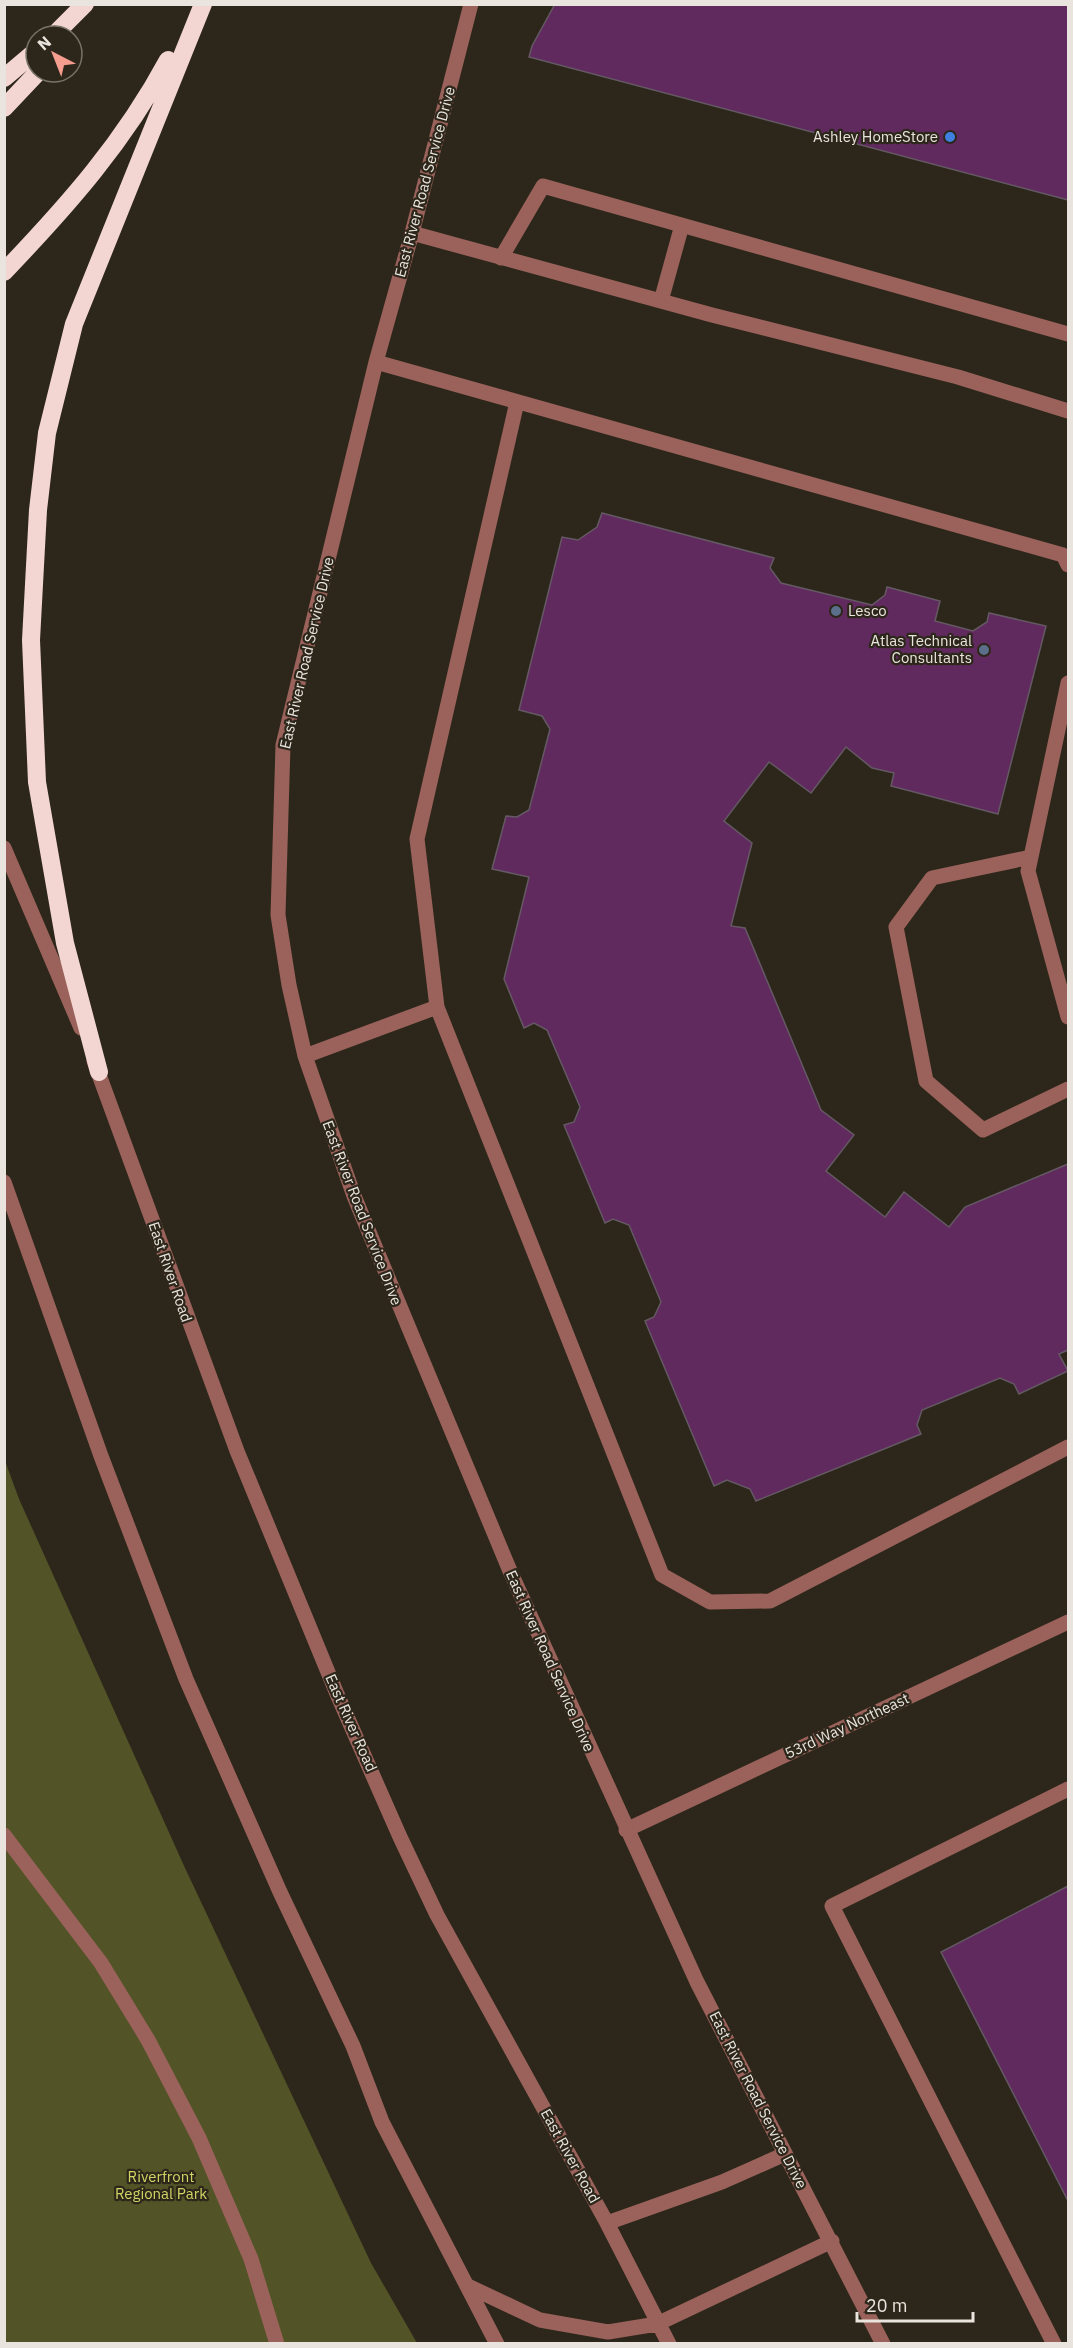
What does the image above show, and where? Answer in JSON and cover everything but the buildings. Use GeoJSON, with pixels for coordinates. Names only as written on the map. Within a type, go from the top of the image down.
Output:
{"type":"FeatureCollection","features":[{"type":"Feature","properties":{"kind":"highway"},"geometry":{"type":"LineString","coordinates":[[65,24],[85,4]]}},
{"type":"Feature","properties":{"kind":"highway"},"geometry":{"type":"LineString","coordinates":[[77,24],[91,4]]}},
{"type":"Feature","properties":{"kind":"highway"},"geometry":{"type":"LineString","coordinates":[[4,272],[52,222],[124,135],[158,78],[197,4]]}},
{"type":"Feature","properties":{"kind":"highway"},"geometry":{"type":"LineString","coordinates":[[99,1072],[64,943],[37,782],[31,628],[39,500],[47,433],[74,324],[203,4]]}},
{"type":"Feature","properties":{"kind":"highway"},"geometry":{"type":"LineString","coordinates":[[4,78],[24,61]]}},
{"type":"Feature","properties":{"kind":"highway"},"geometry":{"type":"LineString","coordinates":[[4,108],[27,84]]}},
{"type":"Feature","properties":{"kind":"street","name":"East River Road Service Drive"},"geometry":{"type":"LineString","coordinates":[[471,4],[412,233],[375,362],[284,745],[278,915],[289,985],[305,1056],[354,1196],[510,1571],[697,1982],[883,2343]]}},
{"type":"Feature","properties":{"kind":"street"},"geometry":{"type":"LineString","coordinates":[[501,258],[543,186],[1068,334]]}},
{"type":"Feature","properties":{"kind":"street"},"geometry":{"type":"LineString","coordinates":[[661,301],[682,225]]}},
{"type":"Feature","properties":{"kind":"street"},"geometry":{"type":"LineString","coordinates":[[412,233],[661,301],[958,377],[1068,411]]}},
{"type":"Feature","properties":{"kind":"street"},"geometry":{"type":"LineString","coordinates":[[375,362],[1062,555],[1068,565]]}},
{"type":"Feature","properties":{"kind":"street"},"geometry":{"type":"LineString","coordinates":[[518,402],[417,839],[436,1007],[662,1575],[710,1602],[770,1601],[1068,1447]]}},
{"type":"Feature","properties":{"kind":"street"},"geometry":{"type":"LineString","coordinates":[[1068,683],[1028,872],[1068,1017]]}},
{"type":"Feature","properties":{"kind":"street","name":"East River Road"},"geometry":{"type":"LineString","coordinates":[[4,848],[99,1072],[211,1385],[342,1704],[438,1914],[607,2223],[657,2324],[669,2343]]}},
{"type":"Feature","properties":{"kind":"street"},"geometry":{"type":"LineString","coordinates":[[1031,857],[932,878],[896,927],[926,1081],[983,1130],[1068,1089]]}},
{"type":"Feature","properties":{"kind":"street"},"geometry":{"type":"LineString","coordinates":[[305,1056],[436,1007]]}},
{"type":"Feature","properties":{"kind":"street"},"geometry":{"type":"LineString","coordinates":[[4,1182],[101,1456],[186,1679],[280,1892],[353,2046],[382,2122],[497,2343]]}},
{"type":"Feature","properties":{"kind":"street","name":"53rd Way Northeast"},"geometry":{"type":"LineString","coordinates":[[626,1830],[1068,1622]]}},
{"type":"Feature","properties":{"kind":"street"},"geometry":{"type":"LineString","coordinates":[[1054,2343],[832,1906],[1068,1789]]}},
{"type":"Feature","properties":{"kind":"street"},"geometry":{"type":"LineString","coordinates":[[4,1835],[101,1963],[148,2040],[208,2158],[251,2259],[277,2343]]}},
{"type":"Feature","properties":{"kind":"street"},"geometry":{"type":"LineString","coordinates":[[607,2223],[722,2182],[785,2154]]}},
{"type":"Feature","properties":{"kind":"street"},"geometry":{"type":"LineString","coordinates":[[468,2286],[540,2320],[608,2332],[657,2324],[832,2241]]}},
{"type":"Feature","properties":{"kind":"green space","name":"Riverfront Regional Park"},"geometry":{"type":"Polygon","coordinates":[[[4,1458],[19,1499],[185,1868],[371,2263],[417,2343],[5,2343],[4,1458]]]}},
{"type":"Feature","properties":{"kind":"place","name":"Ashley HomeStore"},"geometry":{"type":"Point","coordinates":[950,137]}},
{"type":"Feature","properties":{"kind":"place","name":"Lesco"},"geometry":{"type":"Point","coordinates":[836,611]}},
{"type":"Feature","properties":{"kind":"place","name":"Atlas Technical Consultants"},"geometry":{"type":"Point","coordinates":[984,650]}}]}
